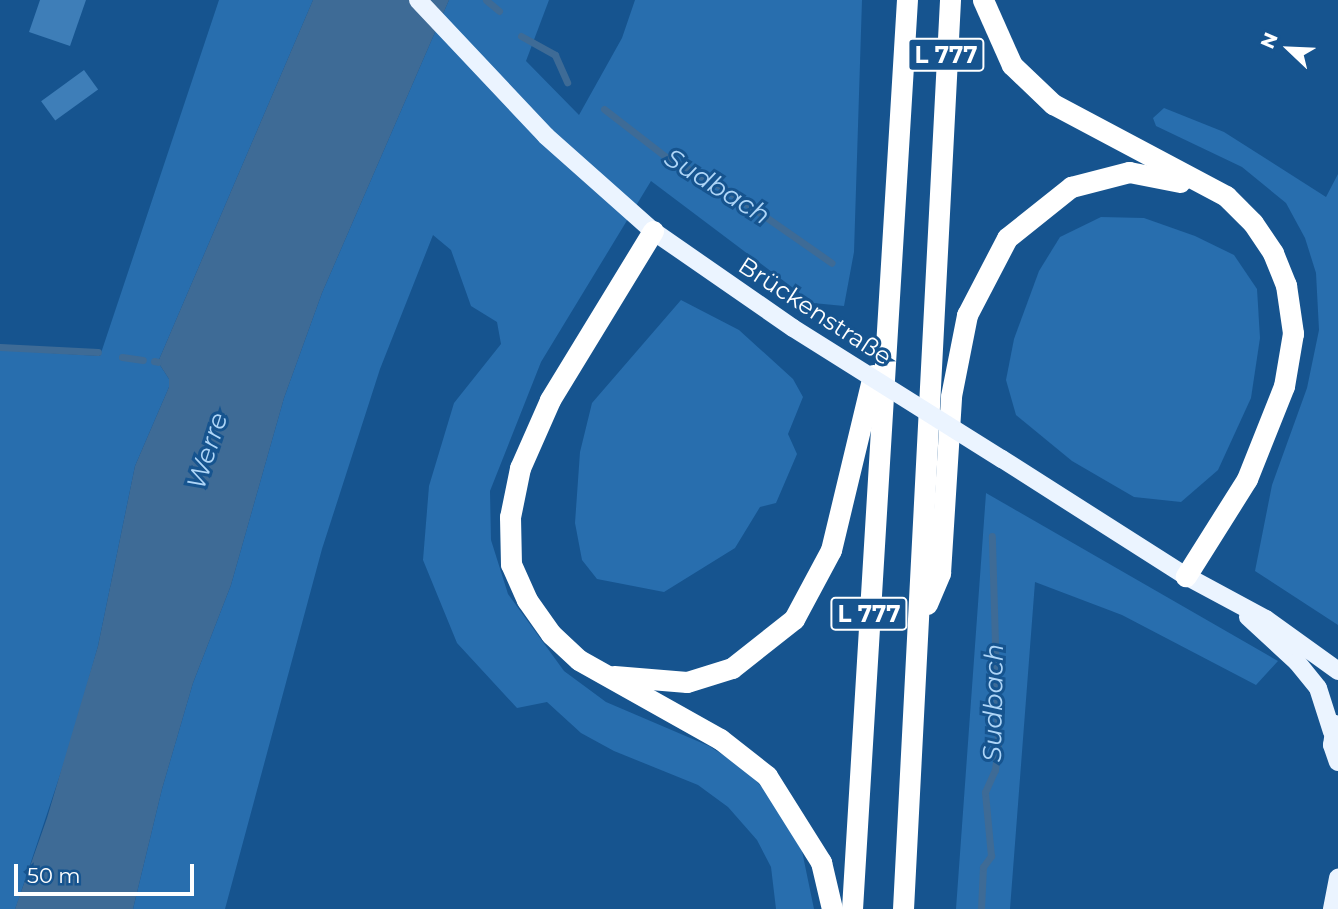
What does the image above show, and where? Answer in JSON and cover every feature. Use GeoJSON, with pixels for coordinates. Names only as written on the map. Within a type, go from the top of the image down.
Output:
{"type":"FeatureCollection","features":[{"type":"Feature","properties":{"kind":"highway","name":"L 777"},"geometry":{"type":"LineString","coordinates":[[852,909],[907,0]]}},
{"type":"Feature","properties":{"kind":"highway","name":"L 777"},"geometry":{"type":"LineString","coordinates":[[903,909],[920,622],[950,0]]}},
{"type":"Feature","properties":{"kind":"highway","name":"L 777"},"geometry":{"type":"LineString","coordinates":[[983,0],[1012,65],[1053,104],[1226,196],[1253,223],[1273,253],[1286,285],[1293,333],[1284,386],[1247,479],[1186,576]]}},
{"type":"Feature","properties":{"kind":"highway"},"geometry":{"type":"LineString","coordinates":[[920,622],[940,573],[951,396],[967,315],[1007,238],[1072,187],[1129,173],[1166,177],[1226,196]]}},
{"type":"Feature","properties":{"kind":"highway"},"geometry":{"type":"LineString","coordinates":[[653,231],[550,400],[520,468],[510,517],[512,564],[527,600],[551,634],[601,674],[720,739],[766,776],[821,862],[832,909]]}},
{"type":"Feature","properties":{"kind":"highway"},"geometry":{"type":"LineString","coordinates":[[601,674],[687,682],[732,668],[794,619],[831,550],[887,318]]}},
{"type":"Feature","properties":{"kind":"main road","name":"Brückenstraße"},"geometry":{"type":"LineString","coordinates":[[418,0],[506,90],[546,136],[653,231],[793,328],[1186,576],[1300,640],[1338,671]]}},
{"type":"Feature","properties":{"kind":"main road","name":"Brückenstraße"},"geometry":{"type":"LineString","coordinates":[[1232,603],[1297,662],[1318,688],[1335,725],[1338,762]]}},
{"type":"Feature","properties":{"kind":"main road"},"geometry":{"type":"LineString","coordinates":[[1332,909],[1338,878]]}},
{"type":"Feature","properties":{"kind":"shaded area"},"geometry":{"type":"Polygon","coordinates":[[[219,0],[313,0],[158,362],[169,379],[169,387],[135,466],[98,646],[71,742],[15,909],[0,909],[0,350],[100,356],[219,0]]]}},
{"type":"Feature","properties":{"kind":"shaded area"},"geometry":{"type":"Polygon","coordinates":[[[449,0],[549,0],[526,61],[579,115],[622,38],[635,0],[862,0],[854,252],[844,306],[813,303],[651,181],[541,362],[490,491],[491,540],[508,594],[564,671],[606,702],[709,746],[745,769],[766,791],[802,851],[814,909],[776,909],[771,867],[757,840],[728,807],[698,785],[614,751],[581,733],[547,702],[517,708],[457,643],[423,560],[429,486],[454,403],[501,344],[497,322],[471,306],[451,250],[433,235],[380,369],[322,549],[225,909],[133,909],[162,789],[193,683],[231,585],[284,398],[322,293],[449,0]]]}},
{"type":"Feature","properties":{"kind":"shaded area"},"geometry":{"type":"Polygon","coordinates":[[[1164,108],[1224,132],[1326,197],[1338,174],[1338,625],[1255,571],[1272,485],[1307,388],[1319,330],[1316,273],[1305,238],[1286,203],[1242,167],[1156,126],[1153,118],[1164,108]]]}},
{"type":"Feature","properties":{"kind":"shaded area"},"geometry":{"type":"Polygon","coordinates":[[[1101,217],[1144,218],[1195,236],[1234,255],[1257,289],[1260,338],[1251,398],[1218,470],[1181,502],[1134,497],[1072,461],[1016,415],[1006,380],[1014,339],[1039,271],[1060,237],[1101,217]]]}},
{"type":"Feature","properties":{"kind":"shaded area"},"geometry":{"type":"Polygon","coordinates":[[[681,300],[739,330],[793,379],[803,397],[788,434],[797,454],[776,503],[760,507],[735,548],[664,592],[597,579],[582,560],[575,523],[580,452],[592,403],[681,300]]]}},
{"type":"Feature","properties":{"kind":"shaded area"},"geometry":{"type":"Polygon","coordinates":[[[986,493],[1278,661],[1256,685],[1122,615],[1035,582],[1010,909],[956,909],[986,493]]]}},
{"type":"Feature","properties":{"kind":"water","name":"Werre"},"geometry":{"type":"Polygon","coordinates":[[[313,0],[449,0],[322,293],[284,398],[231,585],[193,683],[162,789],[133,909],[15,909],[47,818],[98,646],[135,466],[169,387],[169,379],[158,362],[313,0]]]}},
{"type":"Feature","properties":{"kind":"building"},"geometry":{"type":"Polygon","coordinates":[[[40,0],[86,0],[70,46],[29,32],[40,0]]]}},
{"type":"Feature","properties":{"kind":"building"},"geometry":{"type":"Polygon","coordinates":[[[84,70],[98,89],[55,121],[41,101],[84,70]]]}},
{"type":"Feature","properties":{"kind":"waterway","name":"Sudbach"},"geometry":{"type":"LineString","coordinates":[[486,0],[499,11]]}},
{"type":"Feature","properties":{"kind":"waterway","name":"Sudbach"},"geometry":{"type":"LineString","coordinates":[[521,36],[555,55],[567,82]]}},
{"type":"Feature","properties":{"kind":"waterway","name":"Sudbach"},"geometry":{"type":"LineString","coordinates":[[604,109],[666,157],[724,188],[832,263]]}},
{"type":"Feature","properties":{"kind":"waterway"},"geometry":{"type":"LineString","coordinates":[[0,347],[98,352]]}},
{"type":"Feature","properties":{"kind":"waterway"},"geometry":{"type":"LineString","coordinates":[[122,357],[143,360]]}},
{"type":"Feature","properties":{"kind":"waterway"},"geometry":{"type":"LineString","coordinates":[[154,361],[158,362]]}},
{"type":"Feature","properties":{"kind":"waterway","name":"Sudbach"},"geometry":{"type":"LineString","coordinates":[[981,909],[983,867],[991,856],[985,792],[995,770],[998,744],[992,536]]}}]}
